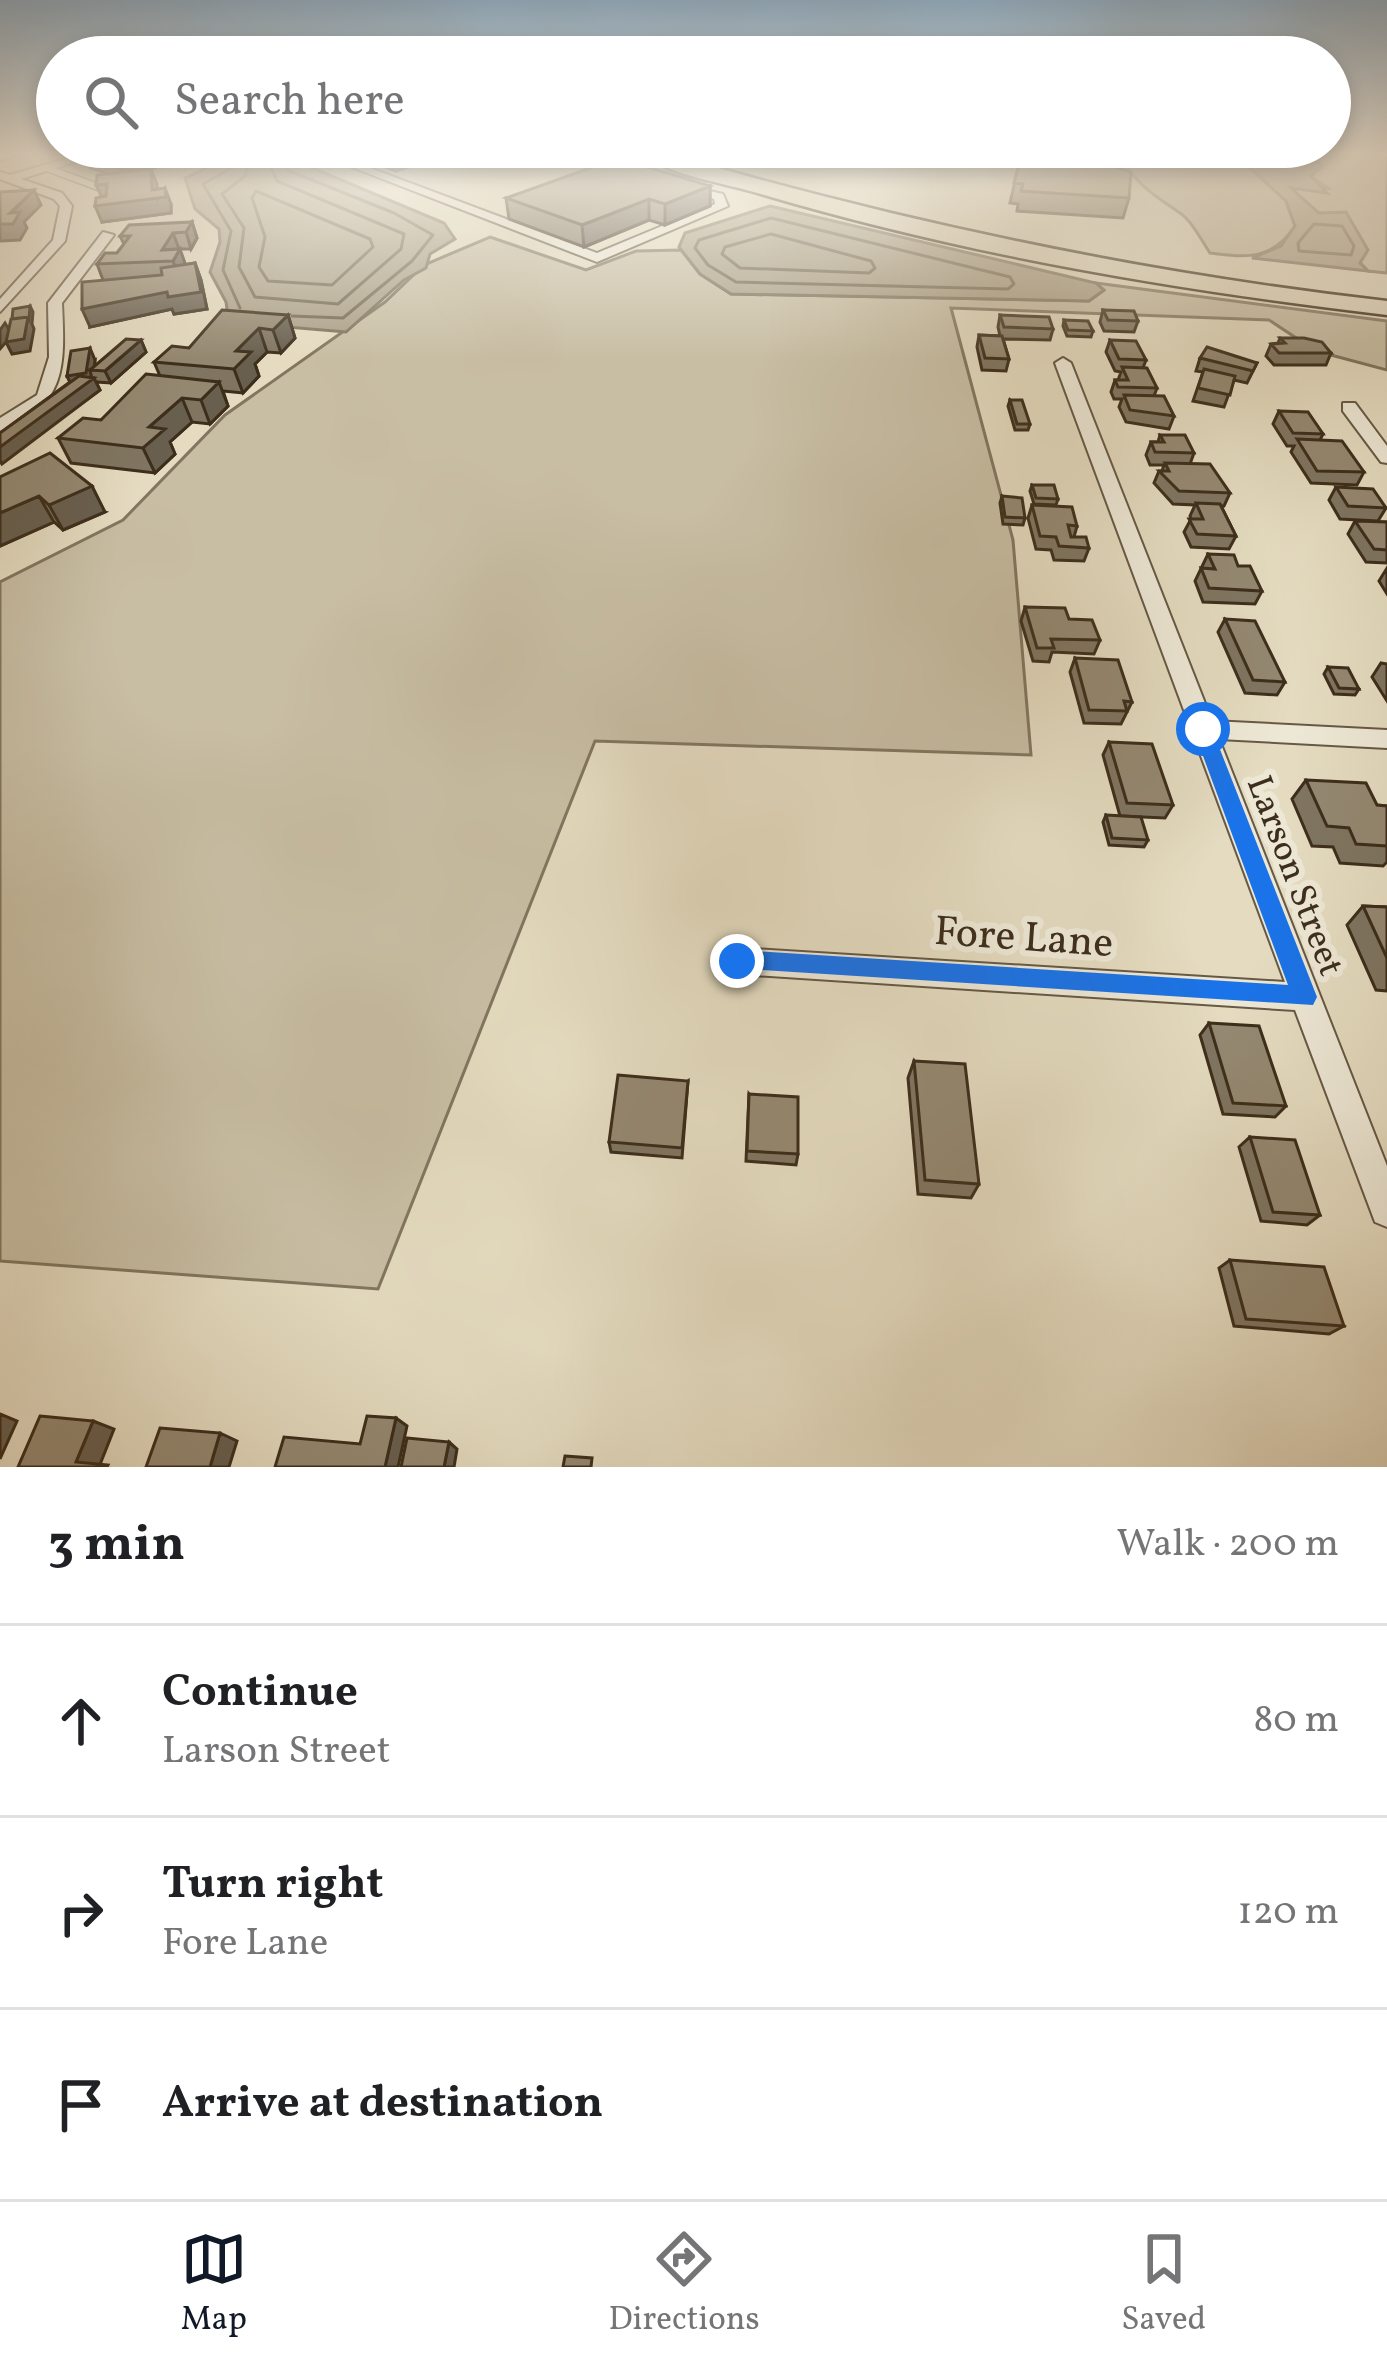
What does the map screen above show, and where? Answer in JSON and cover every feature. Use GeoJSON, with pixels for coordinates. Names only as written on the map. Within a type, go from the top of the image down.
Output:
{"type":"FeatureCollection","features":[{"type":"Feature","properties":{"kind":"main road"},"geometry":{"type":"LineString","coordinates":[[886,222],[1031,255],[1383,304]]}},
{"type":"Feature","properties":{"kind":"main road"},"geometry":{"type":"LineString","coordinates":[[975,222],[1383,304]]}},
{"type":"Feature","properties":{"kind":"street"},"geometry":{"type":"LineString","coordinates":[[0,308],[59,242],[63,222]]}},
{"type":"Feature","properties":{"kind":"street"},"geometry":{"type":"LineString","coordinates":[[494,222],[597,258],[682,222]]}},
{"type":"Feature","properties":{"kind":"street"},"geometry":{"type":"LineString","coordinates":[[0,426],[44,397],[57,357],[55,303],[108,235]]}},
{"type":"Feature","properties":{"kind":"street","name":"Larson Street"},"geometry":{"type":"LineString","coordinates":[[1064,363],[1387,1210]]}},
{"type":"Feature","properties":{"kind":"street"},"geometry":{"type":"LineString","coordinates":[[1349,407],[1387,458]]}},
{"type":"Feature","properties":{"kind":"street"},"geometry":{"type":"LineString","coordinates":[[1203,729],[1387,739]]}},
{"type":"Feature","properties":{"kind":"street","name":"Fore Lane"},"geometry":{"type":"LineString","coordinates":[[737,961],[1304,997]]}},
{"type":"Feature","properties":{"kind":"shaded area"},"geometry":{"type":"Polygon","coordinates":[[[1189,222],[1295,226],[1268,251],[1236,256],[1210,253],[1189,222]]]}},
{"type":"Feature","properties":{"kind":"shaded area"},"geometry":{"type":"Polygon","coordinates":[[[1323,222],[1387,222],[1387,273],[1368,271],[1323,222]]]}},
{"type":"Feature","properties":{"kind":"shaded area"},"geometry":{"type":"Polygon","coordinates":[[[490,237],[586,270],[636,251],[681,250],[700,274],[731,294],[1089,301],[1103,291],[1096,283],[1387,321],[1387,370],[1316,351],[1269,320],[951,308],[1013,540],[1031,755],[595,741],[378,1289],[0,1261],[0,582],[123,520],[225,415],[385,302],[424,265],[490,237]]]}},
{"type":"Feature","properties":{"kind":"water"},"geometry":{"type":"Polygon","coordinates":[[[211,222],[443,222],[455,239],[430,254],[426,268],[404,280],[346,332],[229,322],[226,302],[210,272],[220,242],[219,229],[211,222]]]}},
{"type":"Feature","properties":{"kind":"water"},"geometry":{"type":"Polygon","coordinates":[[[718,222],[840,222],[1096,283],[1104,290],[1089,301],[731,294],[700,274],[679,247],[685,233],[718,222]]]}},
{"type":"Feature","properties":{"kind":"water"},"geometry":{"type":"Polygon","coordinates":[[[1294,222],[1352,222],[1368,250],[1360,263],[1368,271],[1252,258],[1281,246],[1294,222]]]}},
{"type":"Feature","properties":{"kind":"building"},"geometry":{"type":"Polygon","coordinates":[[[192,222],[186,232],[173,233],[162,250],[180,249],[173,261],[97,264],[105,253],[117,253],[130,236],[120,236],[129,225],[192,222]]]}},
{"type":"Feature","properties":{"kind":"building"},"geometry":{"type":"Polygon","coordinates":[[[195,263],[201,292],[168,297],[167,292],[82,309],[82,282],[162,275],[161,268],[195,263]]]}},
{"type":"Feature","properties":{"kind":"building"},"geometry":{"type":"Polygon","coordinates":[[[30,306],[29,319],[12,319],[13,309],[30,306]]]}},
{"type":"Feature","properties":{"kind":"building"},"geometry":{"type":"Polygon","coordinates":[[[222,310],[288,315],[273,330],[259,328],[236,351],[251,352],[234,369],[154,362],[172,346],[189,348],[222,310]]]}},
{"type":"Feature","properties":{"kind":"building"},"geometry":{"type":"Polygon","coordinates":[[[1103,310],[1134,311],[1138,321],[1108,320],[1103,310]]]}},
{"type":"Feature","properties":{"kind":"building"},"geometry":{"type":"Polygon","coordinates":[[[1000,315],[1049,317],[1053,329],[1004,327],[1000,315]]]}},
{"type":"Feature","properties":{"kind":"building"},"geometry":{"type":"Polygon","coordinates":[[[28,317],[24,339],[6,342],[11,319],[28,317]]]}},
{"type":"Feature","properties":{"kind":"building"},"geometry":{"type":"Polygon","coordinates":[[[1064,320],[1088,321],[1093,331],[1068,330],[1064,320]]]}},
{"type":"Feature","properties":{"kind":"building"},"geometry":{"type":"Polygon","coordinates":[[[979,335],[1002,336],[1009,359],[985,358],[979,335]]]}},
{"type":"Feature","properties":{"kind":"building"},"geometry":{"type":"Polygon","coordinates":[[[1280,338],[1322,342],[1331,353],[1279,353],[1271,344],[1285,343],[1280,338]]]}},
{"type":"Feature","properties":{"kind":"building"},"geometry":{"type":"Polygon","coordinates":[[[126,339],[141,340],[105,371],[90,370],[126,339]]]}},
{"type":"Feature","properties":{"kind":"building"},"geometry":{"type":"Polygon","coordinates":[[[1110,340],[1136,341],[1146,360],[1119,359],[1110,340]]]}},
{"type":"Feature","properties":{"kind":"building"},"geometry":{"type":"Polygon","coordinates":[[[1207,347],[1257,363],[1253,371],[1200,358],[1207,347]]]}},
{"type":"Feature","properties":{"kind":"building"},"geometry":{"type":"Polygon","coordinates":[[[90,348],[86,373],[67,376],[71,351],[90,348]]]}},
{"type":"Feature","properties":{"kind":"building"},"geometry":{"type":"Polygon","coordinates":[[[1122,367],[1147,368],[1157,388],[1118,387],[1115,380],[1128,380],[1122,367]]]}},
{"type":"Feature","properties":{"kind":"building"},"geometry":{"type":"Polygon","coordinates":[[[1204,369],[1235,376],[1230,395],[1198,388],[1204,369]]]}},
{"type":"Feature","properties":{"kind":"building"},"geometry":{"type":"Polygon","coordinates":[[[146,374],[219,382],[201,400],[182,398],[149,427],[165,429],[143,448],[58,438],[83,418],[101,420],[146,374]]]}},
{"type":"Feature","properties":{"kind":"building"},"geometry":{"type":"Polygon","coordinates":[[[79,376],[94,378],[0,447],[0,433],[79,376]]]}},
{"type":"Feature","properties":{"kind":"building"},"geometry":{"type":"Polygon","coordinates":[[[1124,395],[1164,396],[1174,416],[1130,410],[1124,395]]]}},
{"type":"Feature","properties":{"kind":"building"},"geometry":{"type":"Polygon","coordinates":[[[1010,400],[1022,400],[1030,424],[1017,424],[1010,400]]]}},
{"type":"Feature","properties":{"kind":"building"},"geometry":{"type":"Polygon","coordinates":[[[1279,411],[1308,412],[1323,434],[1293,433],[1279,411]]]}},
{"type":"Feature","properties":{"kind":"building"},"geometry":{"type":"Polygon","coordinates":[[[1160,435],[1185,435],[1194,453],[1155,452],[1151,442],[1164,442],[1160,435]]]}},
{"type":"Feature","properties":{"kind":"building"},"geometry":{"type":"Polygon","coordinates":[[[1297,439],[1342,441],[1364,472],[1317,471],[1297,439]]]}},
{"type":"Feature","properties":{"kind":"building"},"geometry":{"type":"Polygon","coordinates":[[[50,453],[92,486],[49,505],[39,496],[0,513],[0,477],[50,453]]]}},
{"type":"Feature","properties":{"kind":"building"},"geometry":{"type":"Polygon","coordinates":[[[1165,463],[1210,464],[1230,493],[1179,491],[1159,471],[1169,471],[1165,463]]]}},
{"type":"Feature","properties":{"kind":"building"},"geometry":{"type":"Polygon","coordinates":[[[1032,485],[1054,485],[1058,499],[1036,498],[1032,485]]]}},
{"type":"Feature","properties":{"kind":"building"},"geometry":{"type":"Polygon","coordinates":[[[1336,487],[1373,489],[1386,508],[1348,506],[1336,487]]]}},
{"type":"Feature","properties":{"kind":"building"},"geometry":{"type":"Polygon","coordinates":[[[1002,496],[1022,498],[1025,518],[1005,517],[1002,496]]]}},
{"type":"Feature","properties":{"kind":"building"},"geometry":{"type":"Polygon","coordinates":[[[1196,503],[1220,504],[1236,536],[1197,534],[1189,519],[1203,519],[1196,503]]]}},
{"type":"Feature","properties":{"kind":"building"},"geometry":{"type":"Polygon","coordinates":[[[1032,505],[1072,507],[1077,526],[1068,525],[1071,537],[1086,537],[1089,548],[1059,546],[1056,537],[1040,536],[1032,505]]]}},
{"type":"Feature","properties":{"kind":"building"},"geometry":{"type":"Polygon","coordinates":[[[1355,521],[1387,522],[1387,550],[1374,549],[1355,521]]]}},
{"type":"Feature","properties":{"kind":"building"},"geometry":{"type":"Polygon","coordinates":[[[1208,554],[1234,555],[1238,566],[1250,566],[1262,591],[1209,588],[1201,568],[1215,569],[1208,554]]]}},
{"type":"Feature","properties":{"kind":"building"},"geometry":{"type":"Polygon","coordinates":[[[1025,607],[1065,608],[1069,619],[1092,620],[1100,640],[1051,639],[1054,648],[1037,648],[1025,607]]]}},
{"type":"Feature","properties":{"kind":"building"},"geometry":{"type":"Polygon","coordinates":[[[1225,619],[1255,621],[1285,682],[1253,680],[1225,619]]]}},
{"type":"Feature","properties":{"kind":"building"},"geometry":{"type":"Polygon","coordinates":[[[1075,658],[1118,660],[1132,702],[1124,701],[1127,711],[1089,710],[1075,658]]]}},
{"type":"Feature","properties":{"kind":"building"},"geometry":{"type":"Polygon","coordinates":[[[1328,667],[1348,668],[1359,689],[1339,688],[1328,667]]]}},
{"type":"Feature","properties":{"kind":"building"},"geometry":{"type":"Polygon","coordinates":[[[1109,742],[1152,744],[1173,805],[1127,803],[1109,742]]]}},
{"type":"Feature","properties":{"kind":"building"},"geometry":{"type":"Polygon","coordinates":[[[1306,780],[1366,783],[1377,805],[1387,806],[1387,846],[1356,844],[1349,828],[1327,826],[1306,780]]]}},
{"type":"Feature","properties":{"kind":"building"},"geometry":{"type":"Polygon","coordinates":[[[1106,815],[1141,817],[1148,840],[1112,838],[1106,815]]]}},
{"type":"Feature","properties":{"kind":"building"},"geometry":{"type":"Polygon","coordinates":[[[1363,906],[1387,907],[1387,958],[1363,906]]]}},
{"type":"Feature","properties":{"kind":"building"},"geometry":{"type":"Polygon","coordinates":[[[1209,1023],[1259,1026],[1286,1106],[1233,1103],[1209,1023]]]}},
{"type":"Feature","properties":{"kind":"building"},"geometry":{"type":"Polygon","coordinates":[[[914,1061],[965,1064],[979,1184],[925,1180],[914,1061]]]}},
{"type":"Feature","properties":{"kind":"building"},"geometry":{"type":"Polygon","coordinates":[[[618,1075],[688,1081],[682,1148],[609,1142],[618,1075]]]}},
{"type":"Feature","properties":{"kind":"building"},"geometry":{"type":"Polygon","coordinates":[[[749,1094],[798,1097],[798,1154],[747,1151],[749,1094]]]}},
{"type":"Feature","properties":{"kind":"building"},"geometry":{"type":"Polygon","coordinates":[[[1250,1137],[1295,1140],[1320,1215],[1273,1212],[1250,1137]]]}},
{"type":"Feature","properties":{"kind":"building"},"geometry":{"type":"Polygon","coordinates":[[[1230,1260],[1324,1267],[1344,1326],[1246,1319],[1230,1260]]]}},
{"type":"Feature","properties":{"kind":"building"},"geometry":{"type":"Polygon","coordinates":[[[40,1416],[93,1421],[76,1462],[107,1467],[18,1467],[40,1416]]]}},
{"type":"Feature","properties":{"kind":"building"},"geometry":{"type":"Polygon","coordinates":[[[367,1416],[396,1418],[385,1467],[275,1467],[284,1437],[360,1444],[367,1416]]]}},
{"type":"Feature","properties":{"kind":"building"},"geometry":{"type":"Polygon","coordinates":[[[160,1428],[220,1433],[210,1467],[146,1467],[160,1428]]]}},
{"type":"Feature","properties":{"kind":"building"},"geometry":{"type":"Polygon","coordinates":[[[407,1438],[449,1442],[444,1467],[401,1467],[407,1438]]]}},
{"type":"Feature","properties":{"kind":"building"},"geometry":{"type":"Polygon","coordinates":[[[565,1456],[592,1458],[591,1467],[563,1467],[565,1456]]]}},
{"type":"Feature","properties":{"kind":"route"},"geometry":{"type":"LineString","coordinates":[[737,961],[1304,997],[1203,729]]}}]}
